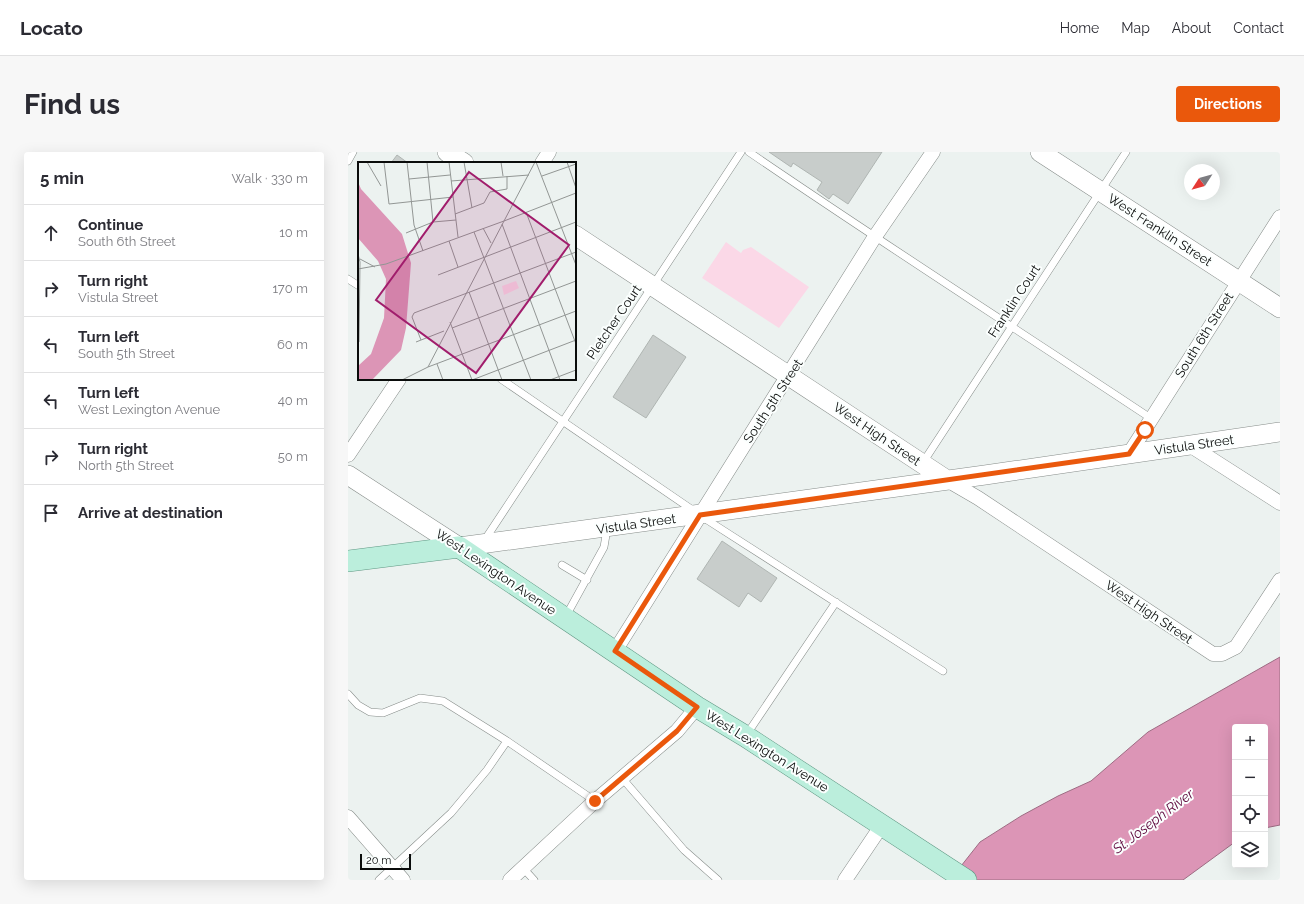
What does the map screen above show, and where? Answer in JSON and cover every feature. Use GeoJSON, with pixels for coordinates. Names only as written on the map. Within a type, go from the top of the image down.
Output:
{"type":"FeatureCollection","features":[{"type":"Feature","properties":{"kind":"main road","name":"Vistula Street"},"geometry":{"type":"LineString","coordinates":[[348,561],[459,547]]}},
{"type":"Feature","properties":{"kind":"main road","name":"West Lexington Avenue"},"geometry":{"type":"LineString","coordinates":[[459,547],[697,707],[745,736],[933,857],[966,880]]}},
{"type":"Feature","properties":{"kind":"street"},"geometry":{"type":"LineString","coordinates":[[447,152],[462,162]]}},
{"type":"Feature","properties":{"kind":"street"},"geometry":{"type":"LineString","coordinates":[[543,162],[549,152]]}},
{"type":"Feature","properties":{"kind":"street","name":"South 5th Street"},"geometry":{"type":"LineString","coordinates":[[615,651],[874,238],[933,152]]}},
{"type":"Feature","properties":{"kind":"street","name":"West Franklin Street"},"geometry":{"type":"LineString","coordinates":[[1040,152],[1280,308]]}},
{"type":"Feature","properties":{"kind":"street","name":"South 6th Street"},"geometry":{"type":"LineString","coordinates":[[1129,454],[1280,217]]}},
{"type":"Feature","properties":{"kind":"street","name":"West High Street"},"geometry":{"type":"LineString","coordinates":[[576,236],[922,464],[978,498],[1213,654],[1222,654],[1236,647],[1280,580]]}},
{"type":"Feature","properties":{"kind":"street"},"geometry":{"type":"LineString","coordinates":[[348,455],[398,380]]}},
{"type":"Feature","properties":{"kind":"street","name":"Vistula Street"},"geometry":{"type":"LineString","coordinates":[[459,547],[700,515],[1191,446],[1280,432]]}},
{"type":"Feature","properties":{"kind":"street"},"geometry":{"type":"LineString","coordinates":[[1191,446],[1280,503]]}},
{"type":"Feature","properties":{"kind":"street","name":"West Lexington Avenue"},"geometry":{"type":"LineString","coordinates":[[348,475],[459,547]]}},
{"type":"Feature","properties":{"kind":"street"},"geometry":{"type":"LineString","coordinates":[[510,880],[595,801],[677,731],[697,707]]}},
{"type":"Feature","properties":{"kind":"street"},"geometry":{"type":"LineString","coordinates":[[348,817],[403,880]]}},
{"type":"Feature","properties":{"kind":"street"},"geometry":{"type":"LineString","coordinates":[[845,880],[882,825]]}},
{"type":"Feature","properties":{"kind":"lane"},"geometry":{"type":"LineString","coordinates":[[348,160],[353,152]]}},
{"type":"Feature","properties":{"kind":"lane","name":"Pletcher Court"},"geometry":{"type":"LineString","coordinates":[[482,545],[741,152]]}},
{"type":"Feature","properties":{"kind":"lane"},"geometry":{"type":"LineString","coordinates":[[749,152],[874,238],[1012,326],[1152,419]]}},
{"type":"Feature","properties":{"kind":"lane","name":"Franklin Court"},"geometry":{"type":"LineString","coordinates":[[922,464],[1126,152]]}},
{"type":"Feature","properties":{"kind":"lane"},"geometry":{"type":"LineString","coordinates":[[348,279],[358,285]]}},
{"type":"Feature","properties":{"kind":"lane"},"geometry":{"type":"LineString","coordinates":[[502,380],[700,515],[943,671]]}},
{"type":"Feature","properties":{"kind":"lane"},"geometry":{"type":"LineString","coordinates":[[565,618],[604,547],[607,528]]}},
{"type":"Feature","properties":{"kind":"lane"},"geometry":{"type":"LineString","coordinates":[[562,565],[587,580]]}},
{"type":"Feature","properties":{"kind":"lane"},"geometry":{"type":"LineString","coordinates":[[745,736],[836,602]]}},
{"type":"Feature","properties":{"kind":"lane"},"geometry":{"type":"LineString","coordinates":[[348,694],[358,705],[370,712],[383,713],[420,698],[443,701],[507,741],[595,801]]}},
{"type":"Feature","properties":{"kind":"lane"},"geometry":{"type":"LineString","coordinates":[[378,880],[451,814],[487,770],[507,741]]}},
{"type":"Feature","properties":{"kind":"lane"},"geometry":{"type":"LineString","coordinates":[[622,778],[684,850],[714,879]]}},
{"type":"Feature","properties":{"kind":"lane"},"geometry":{"type":"LineString","coordinates":[[523,868],[534,880]]}},
{"type":"Feature","properties":{"kind":"shaded area"},"geometry":{"type":"Polygon","coordinates":[[[726,242],[741,253],[743,250],[751,247],[809,287],[779,328],[702,278],[726,242]]]}},
{"type":"Feature","properties":{"kind":"water","name":"St. Joseph River"},"geometry":{"type":"Polygon","coordinates":[[[1280,657],[1280,825],[1268,827],[1268,724],[1232,724],[1232,844],[1183,880],[950,880],[980,842],[1021,816],[1058,796],[1091,781],[1148,732],[1280,657]]]}},
{"type":"Feature","properties":{"kind":"building"},"geometry":{"type":"Polygon","coordinates":[[[769,152],[882,152],[848,204],[833,194],[829,199],[817,190],[822,182],[793,163],[791,167],[769,152]]]}},
{"type":"Feature","properties":{"kind":"building"},"geometry":{"type":"Polygon","coordinates":[[[397,155],[407,162],[392,162],[397,155]]]}},
{"type":"Feature","properties":{"kind":"building"},"geometry":{"type":"Polygon","coordinates":[[[653,335],[686,357],[646,418],[613,397],[653,335]]]}},
{"type":"Feature","properties":{"kind":"building"},"geometry":{"type":"Polygon","coordinates":[[[722,541],[777,578],[761,602],[748,593],[739,607],[697,579],[722,541]]]}},
{"type":"Feature","properties":{"kind":"route"},"geometry":{"type":"LineString","coordinates":[[595,801],[686,723],[697,707],[615,651],[700,515],[985,476],[1129,454],[1145,430]]}}]}
